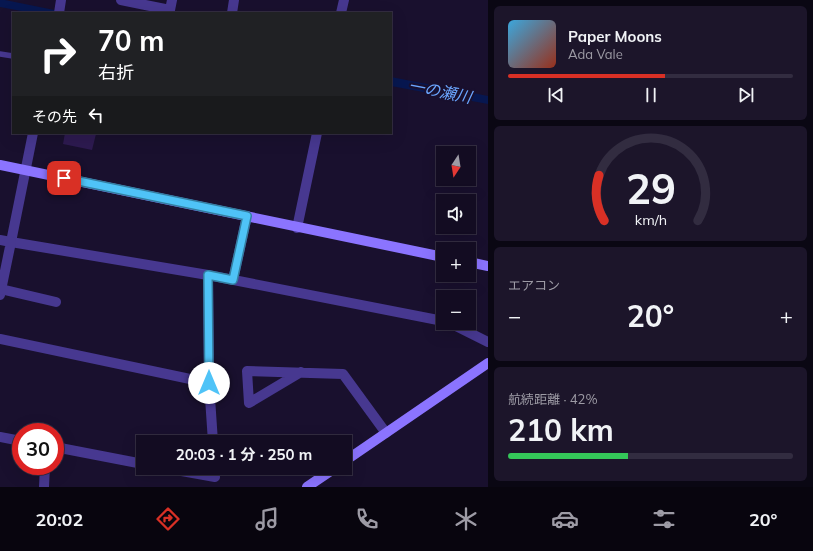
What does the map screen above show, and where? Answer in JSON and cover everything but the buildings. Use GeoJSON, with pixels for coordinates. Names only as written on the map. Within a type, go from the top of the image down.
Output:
{"type":"FeatureCollection","features":[{"type":"Feature","properties":{"kind":"street"},"geometry":{"type":"LineString","coordinates":[[59,12],[62,0]]}},
{"type":"Feature","properties":{"kind":"street"},"geometry":{"type":"LineString","coordinates":[[122,0],[170,10],[172,0]]}},
{"type":"Feature","properties":{"kind":"street"},"geometry":{"type":"LineString","coordinates":[[232,12],[234,0]]}},
{"type":"Feature","properties":{"kind":"street"},"geometry":{"type":"LineString","coordinates":[[341,12],[344,0]]}},
{"type":"Feature","properties":{"kind":"street"},"geometry":{"type":"LineString","coordinates":[[33,134],[1,292],[56,302]]}},
{"type":"Feature","properties":{"kind":"street"},"geometry":{"type":"LineString","coordinates":[[297,228],[317,134]]}},
{"type":"Feature","properties":{"kind":"street"},"geometry":{"type":"LineString","coordinates":[[0,165],[247,216],[297,228],[436,256]]}},
{"type":"Feature","properties":{"kind":"street"},"geometry":{"type":"LineString","coordinates":[[233,280],[247,216]]}},
{"type":"Feature","properties":{"kind":"street"},"geometry":{"type":"LineString","coordinates":[[0,240],[208,275],[436,319]]}},
{"type":"Feature","properties":{"kind":"street"},"geometry":{"type":"LineString","coordinates":[[476,263],[488,266]]}},
{"type":"Feature","properties":{"kind":"street"},"geometry":{"type":"LineString","coordinates":[[208,275],[209,383],[213,435]]}},
{"type":"Feature","properties":{"kind":"street"},"geometry":{"type":"LineString","coordinates":[[464,330],[488,342]]}},
{"type":"Feature","properties":{"kind":"street"},"geometry":{"type":"LineString","coordinates":[[0,339],[209,383]]}},
{"type":"Feature","properties":{"kind":"street"},"geometry":{"type":"LineString","coordinates":[[352,456],[488,363]]}},
{"type":"Feature","properties":{"kind":"street"},"geometry":{"type":"LineString","coordinates":[[301,372],[249,403],[246,371],[301,372],[343,374],[386,433]]}},
{"type":"Feature","properties":{"kind":"street"},"geometry":{"type":"LineString","coordinates":[[0,437],[12,439]]}},
{"type":"Feature","properties":{"kind":"street"},"geometry":{"type":"LineString","coordinates":[[64,449],[136,463]]}},
{"type":"Feature","properties":{"kind":"street"},"geometry":{"type":"LineString","coordinates":[[44,487],[45,475]]}},
{"type":"Feature","properties":{"kind":"street"},"geometry":{"type":"LineString","coordinates":[[204,475],[215,477],[215,475]]}},
{"type":"Feature","properties":{"kind":"street"},"geometry":{"type":"LineString","coordinates":[[307,487],[325,475]]}},
{"type":"Feature","properties":{"kind":"lane"},"geometry":{"type":"LineString","coordinates":[[0,54],[12,56]]}},
{"type":"Feature","properties":{"kind":"water"},"geometry":{"type":"Polygon","coordinates":[[[0,0],[5,0],[64,12],[27,12],[0,7],[0,0]]]}},
{"type":"Feature","properties":{"kind":"water","name":"一の瀬川"},"geometry":{"type":"Polygon","coordinates":[[[392,77],[488,96],[488,104],[392,86],[392,77]]]}},
{"type":"Feature","properties":{"kind":"route"},"geometry":{"type":"LineString","coordinates":[[64,178],[247,216],[233,280],[208,275],[209,383]]}}]}
